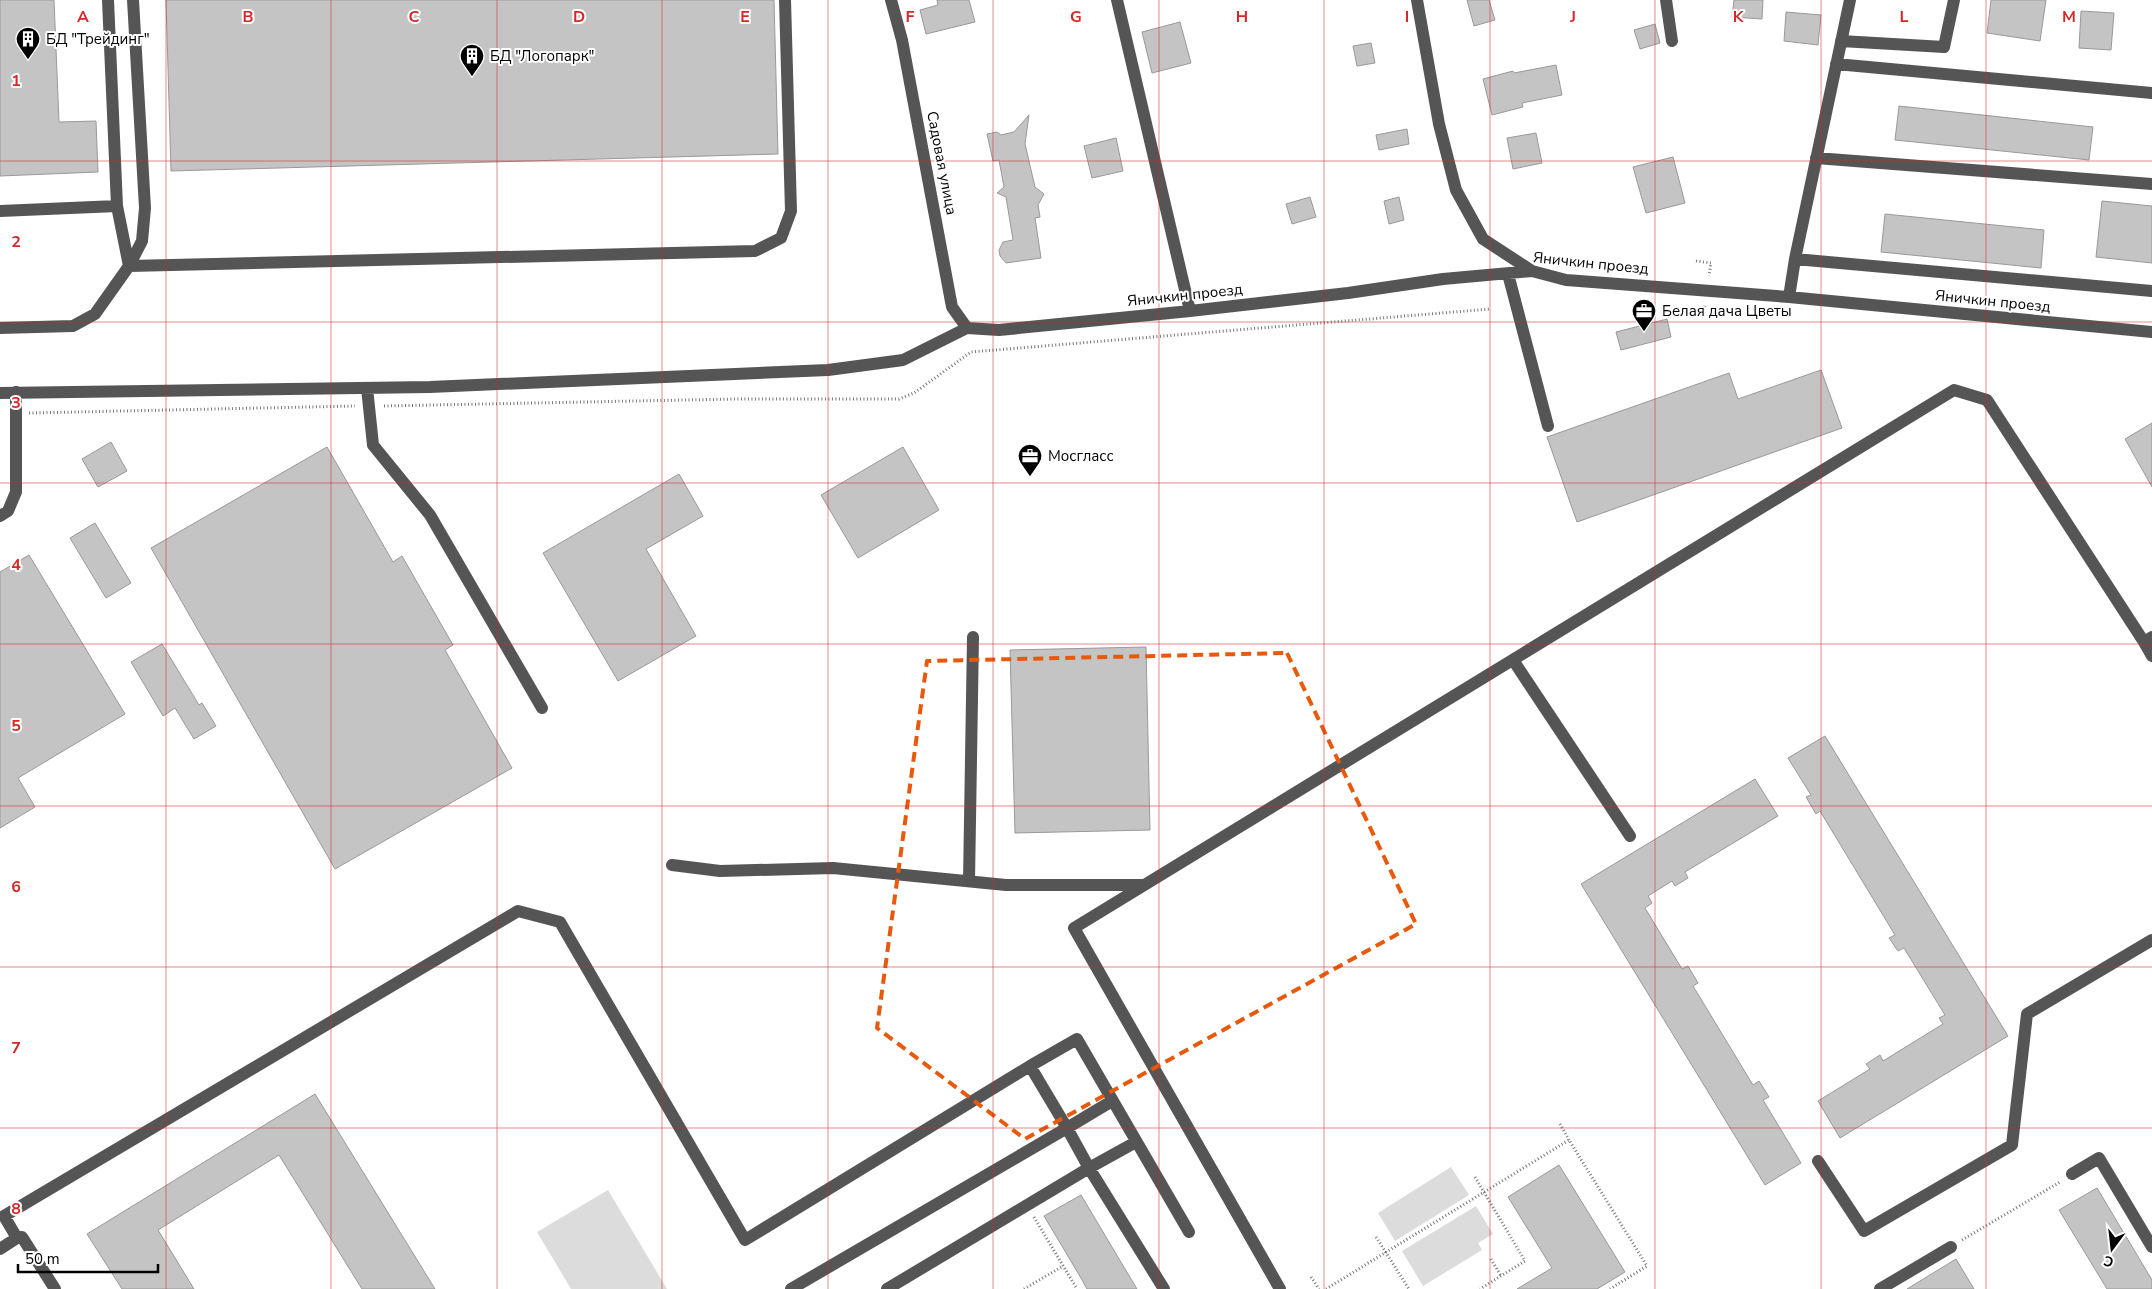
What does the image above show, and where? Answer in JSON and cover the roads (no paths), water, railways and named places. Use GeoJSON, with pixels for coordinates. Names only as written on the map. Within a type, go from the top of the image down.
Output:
{"type":"FeatureCollection","features":[{"type":"Feature","properties":{"kind":"street"},"geometry":{"type":"LineString","coordinates":[[108,0],[116,206],[130,266]]}},
{"type":"Feature","properties":{"kind":"street"},"geometry":{"type":"LineString","coordinates":[[0,328],[73,326],[95,314],[130,266],[142,241],[145,208],[134,0]]}},
{"type":"Feature","properties":{"kind":"street"},"geometry":{"type":"LineString","coordinates":[[130,266],[755,251],[781,238],[791,211],[785,0]]}},
{"type":"Feature","properties":{"kind":"street","name":"Садовая улица"},"geometry":{"type":"LineString","coordinates":[[891,0],[902,40],[952,307],[967,328]]}},
{"type":"Feature","properties":{"kind":"street"},"geometry":{"type":"LineString","coordinates":[[1117,0],[1190,311]]}},
{"type":"Feature","properties":{"kind":"street"},"geometry":{"type":"LineString","coordinates":[[1417,0],[1439,124],[1456,190],[1483,238],[1532,272]]}},
{"type":"Feature","properties":{"kind":"street"},"geometry":{"type":"LineString","coordinates":[[1666,0],[1672,41]]}},
{"type":"Feature","properties":{"kind":"street"},"geometry":{"type":"LineString","coordinates":[[1789,297],[1795,259],[1850,0]]}},
{"type":"Feature","properties":{"kind":"street"},"geometry":{"type":"LineString","coordinates":[[1841,41],[1944,47],[1954,0]]}},
{"type":"Feature","properties":{"kind":"street"},"geometry":{"type":"LineString","coordinates":[[1836,64],[2152,93]]}},
{"type":"Feature","properties":{"kind":"street"},"geometry":{"type":"LineString","coordinates":[[1816,158],[2152,184]]}},
{"type":"Feature","properties":{"kind":"street"},"geometry":{"type":"LineString","coordinates":[[0,211],[116,206]]}},
{"type":"Feature","properties":{"kind":"street"},"geometry":{"type":"LineString","coordinates":[[1795,259],[2152,291]]}},
{"type":"Feature","properties":{"kind":"street","name":"Яничкин проезд"},"geometry":{"type":"LineString","coordinates":[[967,328],[999,330],[1348,293],[1444,279],[1532,272],[1566,280],[1789,297],[2152,332]]}},
{"type":"Feature","properties":{"kind":"street"},"geometry":{"type":"LineString","coordinates":[[1508,274],[1548,426]]}},
{"type":"Feature","properties":{"kind":"street"},"geometry":{"type":"LineString","coordinates":[[0,393],[430,387],[828,370],[903,360],[967,328]]}},
{"type":"Feature","properties":{"kind":"street"},"geometry":{"type":"LineString","coordinates":[[367,388],[373,445],[430,515],[542,708]]}},
{"type":"Feature","properties":{"kind":"street"},"geometry":{"type":"LineString","coordinates":[[1280,1289],[1074,928],[1954,390],[1987,400],[2148,640],[2152,656]]}},
{"type":"Feature","properties":{"kind":"street"},"geometry":{"type":"LineString","coordinates":[[0,516],[8,511],[16,492],[16,392]]}},
{"type":"Feature","properties":{"kind":"street"},"geometry":{"type":"LineString","coordinates":[[969,882],[973,636]]}},
{"type":"Feature","properties":{"kind":"street"},"geometry":{"type":"LineString","coordinates":[[1513,660],[1630,836]]}},
{"type":"Feature","properties":{"kind":"street"},"geometry":{"type":"LineString","coordinates":[[672,865],[720,871],[833,868],[1006,885],[1144,886]]}},
{"type":"Feature","properties":{"kind":"street"},"geometry":{"type":"LineString","coordinates":[[18,1238],[4,1216],[518,911],[560,922],[745,1240],[1077,1039],[1189,1232]]}},
{"type":"Feature","properties":{"kind":"street"},"geometry":{"type":"LineString","coordinates":[[1818,1161],[1864,1231],[2012,1144],[2027,1014],[2152,940]]}},
{"type":"Feature","properties":{"kind":"street"},"geometry":{"type":"LineString","coordinates":[[1030,1066],[1089,1168],[1164,1289]]}},
{"type":"Feature","properties":{"kind":"street"},"geometry":{"type":"LineString","coordinates":[[791,1289],[1112,1100]]}},
{"type":"Feature","properties":{"kind":"street"},"geometry":{"type":"LineString","coordinates":[[887,1289],[1089,1168],[1136,1142]]}},
{"type":"Feature","properties":{"kind":"street"},"geometry":{"type":"LineString","coordinates":[[2072,1174],[2099,1158],[2152,1247]]}},
{"type":"Feature","properties":{"kind":"street"},"geometry":{"type":"LineString","coordinates":[[0,1249],[22,1237],[55,1289]]}},
{"type":"Feature","properties":{"kind":"street"},"geometry":{"type":"LineString","coordinates":[[1880,1289],[1951,1247]]}},
{"type":"Feature","properties":{"kind":"place","name":"БД \"Трейдинг\""},"geometry":{"type":"Point","coordinates":[28,60]}},
{"type":"Feature","properties":{"kind":"place","name":"БД \"Логопарк\""},"geometry":{"type":"Point","coordinates":[472,77]}},
{"type":"Feature","properties":{"kind":"place","name":"Белая дача Цветы"},"geometry":{"type":"Point","coordinates":[1644,332]}},
{"type":"Feature","properties":{"kind":"place","name":"Мосгласс"},"geometry":{"type":"Point","coordinates":[1030,477]}}]}
